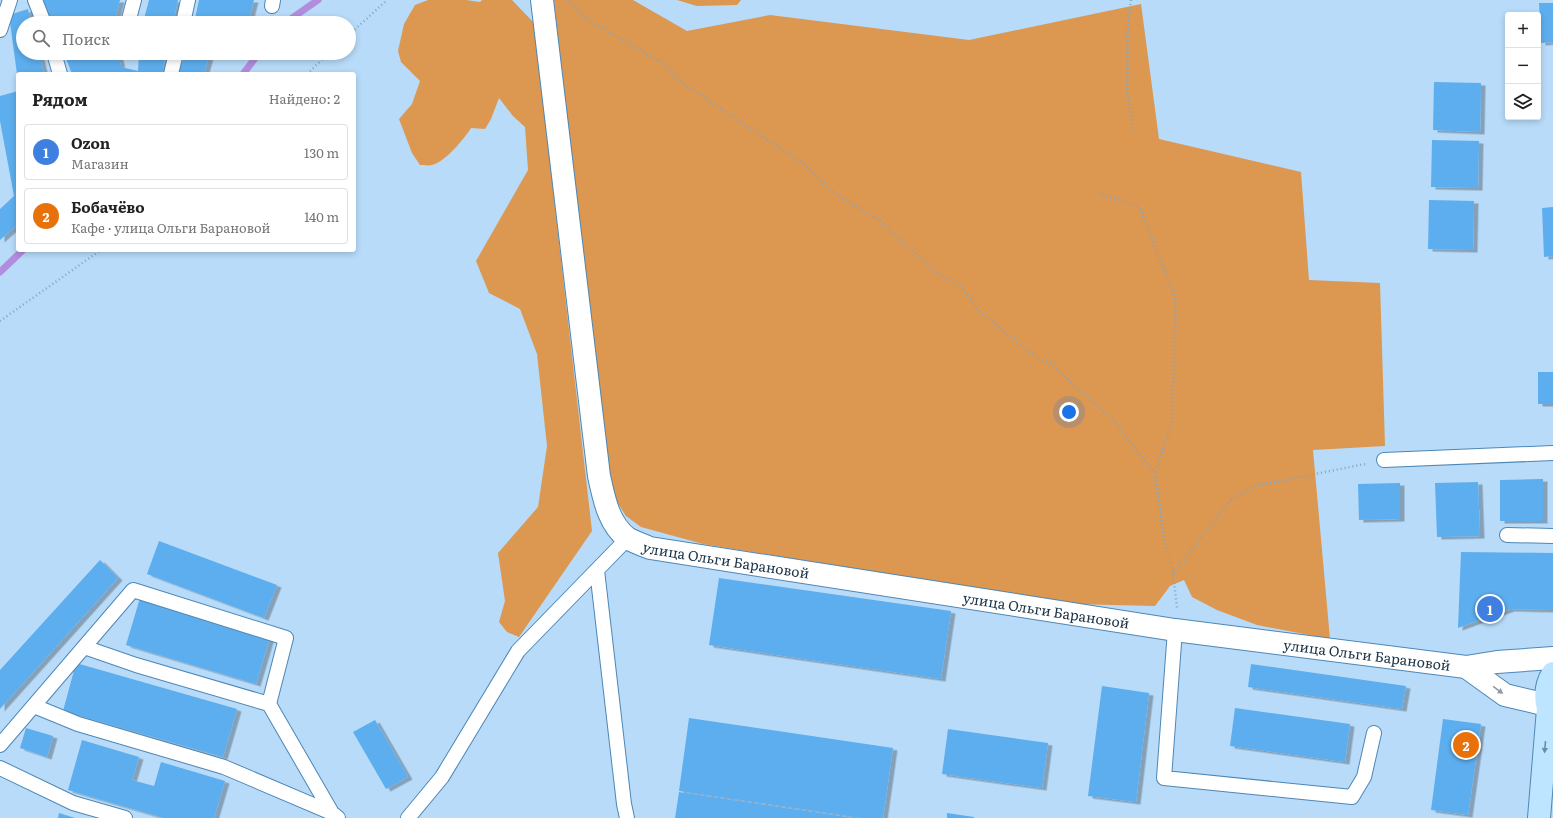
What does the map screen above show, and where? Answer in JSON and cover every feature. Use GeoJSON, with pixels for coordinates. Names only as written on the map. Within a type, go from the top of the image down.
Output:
{"type":"FeatureCollection","features":[{"type":"Feature","properties":{"kind":"main road"},"geometry":{"type":"LineString","coordinates":[[1539,814],[1549,711],[1547,687],[1553,673]]}},
{"type":"Feature","properties":{"kind":"main road"},"geometry":{"type":"LineString","coordinates":[[1539,814],[1553,790]]}},
{"type":"Feature","properties":{"kind":"street"},"geometry":{"type":"LineString","coordinates":[[542,0],[599,476],[605,506],[617,528],[628,538]]}},
{"type":"Feature","properties":{"kind":"street","name":"улица Ольги Барановой"},"geometry":{"type":"LineString","coordinates":[[628,538],[650,548],[1175,630],[1466,667],[1497,662],[1553,658]]}},
{"type":"Feature","properties":{"kind":"street","name":"улица Ольги Барановой"},"geometry":{"type":"LineString","coordinates":[[1466,667],[1505,695],[1549,711]]}},
{"type":"Feature","properties":{"kind":"lane"},"geometry":{"type":"LineString","coordinates":[[0,30],[10,0]]}},
{"type":"Feature","properties":{"kind":"lane"},"geometry":{"type":"LineString","coordinates":[[35,0],[41,16]]}},
{"type":"Feature","properties":{"kind":"lane"},"geometry":{"type":"LineString","coordinates":[[130,16],[134,0]]}},
{"type":"Feature","properties":{"kind":"lane"},"geometry":{"type":"LineString","coordinates":[[185,16],[188,0]]}},
{"type":"Feature","properties":{"kind":"lane"},"geometry":{"type":"LineString","coordinates":[[56,60],[59,72]]}},
{"type":"Feature","properties":{"kind":"lane"},"geometry":{"type":"LineString","coordinates":[[171,72],[174,60]]}},
{"type":"Feature","properties":{"kind":"lane"},"geometry":{"type":"LineString","coordinates":[[1384,460],[1553,453]]}},
{"type":"Feature","properties":{"kind":"lane"},"geometry":{"type":"LineString","coordinates":[[1507,535],[1553,536]]}},
{"type":"Feature","properties":{"kind":"lane"},"geometry":{"type":"LineString","coordinates":[[408,818],[442,777],[518,651],[628,538]]}},
{"type":"Feature","properties":{"kind":"lane"},"geometry":{"type":"LineString","coordinates":[[597,570],[624,804],[627,818]]}},
{"type":"Feature","properties":{"kind":"lane"},"geometry":{"type":"LineString","coordinates":[[0,745],[133,590],[286,638],[269,704]]}},
{"type":"Feature","properties":{"kind":"lane"},"geometry":{"type":"LineString","coordinates":[[1175,630],[1164,778],[1352,797],[1364,777],[1374,733]]}},
{"type":"Feature","properties":{"kind":"lane"},"geometry":{"type":"LineString","coordinates":[[84,647],[136,665],[269,704],[335,816]]}},
{"type":"Feature","properties":{"kind":"lane"},"geometry":{"type":"LineString","coordinates":[[34,706],[78,724],[224,767],[335,816]]}},
{"type":"Feature","properties":{"kind":"lane"},"geometry":{"type":"LineString","coordinates":[[0,768],[73,803],[125,818]]}},
{"type":"Feature","properties":{"kind":"path"},"geometry":{"type":"LineString","coordinates":[[356,29],[387,0]]}},
{"type":"Feature","properties":{"kind":"path"},"geometry":{"type":"LineString","coordinates":[[568,0],[582,16],[661,62],[678,80],[804,164],[835,193],[880,221],[938,274],[960,285],[979,311],[1034,356],[1049,362],[1115,422],[1155,474]]}},
{"type":"Feature","properties":{"kind":"path"},"geometry":{"type":"LineString","coordinates":[[1130,0],[1128,23],[1127,90],[1134,132]]}},
{"type":"Feature","properties":{"kind":"path"},"geometry":{"type":"LineString","coordinates":[[308,72],[321,60]]}},
{"type":"Feature","properties":{"kind":"path"},"geometry":{"type":"LineString","coordinates":[[1099,192],[1140,208],[1176,300],[1172,422],[1155,474],[1164,537],[1173,573],[1177,602],[1175,630]]}},
{"type":"Feature","properties":{"kind":"path"},"geometry":{"type":"LineString","coordinates":[[0,321],[98,252]]}},
{"type":"Feature","properties":{"kind":"path"},"geometry":{"type":"LineString","coordinates":[[1173,573],[1232,499],[1255,486],[1384,460]]}},
{"type":"Feature","properties":{"kind":"shaded area"},"geometry":{"type":"Polygon","coordinates":[[[428,0],[466,0],[480,2],[482,0],[512,0],[534,23],[592,531],[519,637],[507,632],[499,622],[505,601],[498,553],[538,507],[547,446],[537,354],[520,309],[489,293],[476,261],[528,170],[525,127],[513,116],[499,98],[491,119],[485,129],[471,128],[459,144],[443,160],[432,165],[420,165],[412,153],[399,119],[412,104],[420,81],[401,62],[398,51],[404,24],[415,5],[428,0]]]}},
{"type":"Feature","properties":{"kind":"shaded area"},"geometry":{"type":"Polygon","coordinates":[[[554,0],[633,0],[687,31],[770,15],[969,40],[1141,4],[1159,139],[1301,172],[1309,280],[1380,283],[1385,446],[1313,450],[1330,639],[1257,625],[1217,610],[1192,597],[1184,580],[1170,586],[1155,606],[1071,604],[703,544],[641,527],[626,516],[609,490],[554,0]]]}},
{"type":"Feature","properties":{"kind":"shaded area"},"geometry":{"type":"Polygon","coordinates":[[[677,0],[741,0],[737,5],[697,6],[677,0]]]}},
{"type":"Feature","properties":{"kind":"building"},"geometry":{"type":"Polygon","coordinates":[[[43,0],[120,0],[116,16],[49,16],[43,0]]]}},
{"type":"Feature","properties":{"kind":"building"},"geometry":{"type":"Polygon","coordinates":[[[149,0],[178,0],[175,16],[145,16],[149,0]]]}},
{"type":"Feature","properties":{"kind":"building"},"geometry":{"type":"Polygon","coordinates":[[[199,0],[254,0],[250,16],[196,16],[199,0]]]}},
{"type":"Feature","properties":{"kind":"building"},"geometry":{"type":"Polygon","coordinates":[[[1539,3],[1553,3],[1553,42],[1541,43],[1541,12],[1539,12],[1539,3]]]}},
{"type":"Feature","properties":{"kind":"building"},"geometry":{"type":"Polygon","coordinates":[[[28,9],[30,16],[16,16],[16,60],[41,60],[44,72],[17,72],[9,15],[28,9]]]}},
{"type":"Feature","properties":{"kind":"building"},"geometry":{"type":"Polygon","coordinates":[[[67,60],[120,60],[121,67],[138,71],[139,60],[165,60],[162,72],[71,72],[67,60]]]}},
{"type":"Feature","properties":{"kind":"building"},"geometry":{"type":"Polygon","coordinates":[[[183,60],[208,60],[205,72],[179,72],[183,60]]]}},
{"type":"Feature","properties":{"kind":"building"},"geometry":{"type":"Polygon","coordinates":[[[1434,82],[1481,83],[1480,132],[1433,130],[1434,82]]]}},
{"type":"Feature","properties":{"kind":"building"},"geometry":{"type":"Polygon","coordinates":[[[16,92],[16,226],[0,240],[0,209],[14,196],[0,121],[0,96],[16,92]]]}},
{"type":"Feature","properties":{"kind":"building"},"geometry":{"type":"Polygon","coordinates":[[[1432,140],[1479,141],[1478,188],[1431,187],[1432,140]]]}},
{"type":"Feature","properties":{"kind":"building"},"geometry":{"type":"Polygon","coordinates":[[[1429,200],[1474,201],[1473,250],[1428,249],[1429,200]]]}},
{"type":"Feature","properties":{"kind":"building"},"geometry":{"type":"Polygon","coordinates":[[[1553,207],[1553,256],[1544,257],[1542,208],[1553,207]]]}},
{"type":"Feature","properties":{"kind":"building"},"geometry":{"type":"Polygon","coordinates":[[[1538,372],[1553,372],[1553,404],[1538,404],[1538,372]]]}},
{"type":"Feature","properties":{"kind":"building"},"geometry":{"type":"Polygon","coordinates":[[[1543,479],[1543,521],[1500,521],[1500,480],[1543,479]]]}},
{"type":"Feature","properties":{"kind":"building"},"geometry":{"type":"Polygon","coordinates":[[[1478,482],[1480,536],[1437,537],[1435,483],[1478,482]]]}},
{"type":"Feature","properties":{"kind":"building"},"geometry":{"type":"Polygon","coordinates":[[[1400,483],[1400,519],[1359,520],[1358,484],[1400,483]]]}},
{"type":"Feature","properties":{"kind":"building"},"geometry":{"type":"Polygon","coordinates":[[[159,541],[277,585],[264,618],[147,574],[159,541]]]}},
{"type":"Feature","properties":{"kind":"building"},"geometry":{"type":"Polygon","coordinates":[[[1461,552],[1553,553],[1553,610],[1510,609],[1458,628],[1461,552]]]}},
{"type":"Feature","properties":{"kind":"building"},"geometry":{"type":"Polygon","coordinates":[[[100,560],[118,578],[0,709],[0,670],[100,560]]]}},
{"type":"Feature","properties":{"kind":"building"},"geometry":{"type":"Polygon","coordinates":[[[719,578],[951,611],[941,679],[709,645],[719,578]]]}},
{"type":"Feature","properties":{"kind":"building"},"geometry":{"type":"Polygon","coordinates":[[[140,598],[270,637],[256,684],[126,645],[140,598]]]}},
{"type":"Feature","properties":{"kind":"building"},"geometry":{"type":"Polygon","coordinates":[[[76,663],[237,709],[223,757],[63,711],[76,663]]]}},
{"type":"Feature","properties":{"kind":"building"},"geometry":{"type":"Polygon","coordinates":[[[1251,664],[1406,686],[1402,709],[1248,687],[1251,664]]]}},
{"type":"Feature","properties":{"kind":"building"},"geometry":{"type":"Polygon","coordinates":[[[1102,686],[1149,693],[1136,802],[1088,796],[1102,686]]]}},
{"type":"Feature","properties":{"kind":"building"},"geometry":{"type":"Polygon","coordinates":[[[1235,708],[1350,724],[1345,762],[1230,746],[1235,708]]]}},
{"type":"Feature","properties":{"kind":"building"},"geometry":{"type":"Polygon","coordinates":[[[689,718],[893,748],[883,818],[862,818],[679,791],[689,718]]]}},
{"type":"Feature","properties":{"kind":"building"},"geometry":{"type":"Polygon","coordinates":[[[1443,719],[1481,724],[1468,815],[1431,810],[1443,719]]]}},
{"type":"Feature","properties":{"kind":"building"},"geometry":{"type":"Polygon","coordinates":[[[375,720],[408,777],[386,789],[353,732],[375,720]]]}},
{"type":"Feature","properties":{"kind":"building"},"geometry":{"type":"Polygon","coordinates":[[[26,728],[53,736],[47,757],[20,748],[26,728]]]}},
{"type":"Feature","properties":{"kind":"building"},"geometry":{"type":"Polygon","coordinates":[[[948,729],[1048,743],[1042,788],[942,774],[948,729]]]}},
{"type":"Feature","properties":{"kind":"building"},"geometry":{"type":"Polygon","coordinates":[[[82,740],[139,757],[132,780],[154,786],[161,762],[225,781],[214,818],[164,818],[68,790],[82,740]]]}},
{"type":"Feature","properties":{"kind":"building"},"geometry":{"type":"Polygon","coordinates":[[[679,792],[847,817],[847,818],[675,818],[679,792]]]}},
{"type":"Feature","properties":{"kind":"building"},"geometry":{"type":"Polygon","coordinates":[[[59,813],[75,818],[58,818],[59,813]]]}},
{"type":"Feature","properties":{"kind":"building"},"geometry":{"type":"Polygon","coordinates":[[[947,813],[974,817],[974,818],[947,818],[947,813]]]}},
{"type":"Feature","properties":{"kind":"waterway"},"geometry":{"type":"LineString","coordinates":[[295,16],[318,0]]}},
{"type":"Feature","properties":{"kind":"waterway"},"geometry":{"type":"LineString","coordinates":[[245,72],[254,60]]}},
{"type":"Feature","properties":{"kind":"waterway"},"geometry":{"type":"LineString","coordinates":[[0,272],[21,252]]}},
{"type":"Feature","properties":{"kind":"place","name":"Ozon"},"geometry":{"type":"Point","coordinates":[1490,609]}},
{"type":"Feature","properties":{"kind":"place","name":"Бобачёво"},"geometry":{"type":"Point","coordinates":[1466,745]}}]}
